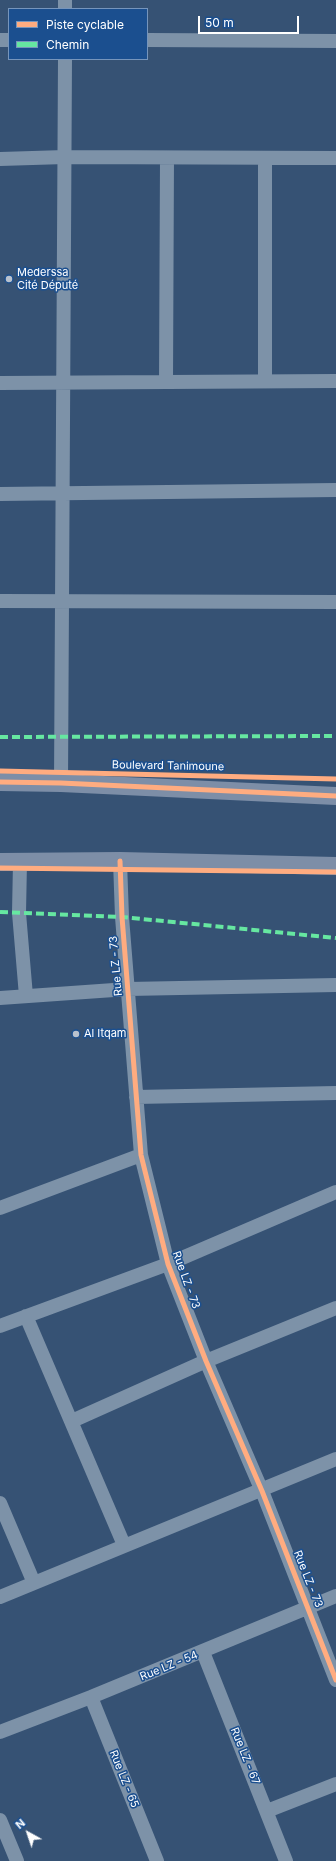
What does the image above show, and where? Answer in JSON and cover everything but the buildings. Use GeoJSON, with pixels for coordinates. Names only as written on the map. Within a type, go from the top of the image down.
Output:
{"type":"FeatureCollection","features":[{"type":"Feature","properties":{"kind":"main road","name":"Boulevard Tanimoune"},"geometry":{"type":"LineString","coordinates":[[0,782],[61,783],[336,796]]}},
{"type":"Feature","properties":{"kind":"main road"},"geometry":{"type":"LineString","coordinates":[[0,862],[120,861],[336,866]]}},
{"type":"Feature","properties":{"kind":"street"},"geometry":{"type":"LineString","coordinates":[[148,40],[336,41]]}},
{"type":"Feature","properties":{"kind":"street"},"geometry":{"type":"LineString","coordinates":[[61,783],[65,60]]}},
{"type":"Feature","properties":{"kind":"street"},"geometry":{"type":"LineString","coordinates":[[0,159],[64,157],[336,158]]}},
{"type":"Feature","properties":{"kind":"street"},"geometry":{"type":"LineString","coordinates":[[166,382],[167,158]]}},
{"type":"Feature","properties":{"kind":"street"},"geometry":{"type":"LineString","coordinates":[[265,158],[265,381]]}},
{"type":"Feature","properties":{"kind":"street"},"geometry":{"type":"LineString","coordinates":[[0,383],[336,381]]}},
{"type":"Feature","properties":{"kind":"street"},"geometry":{"type":"LineString","coordinates":[[0,494],[336,490]]}},
{"type":"Feature","properties":{"kind":"street"},"geometry":{"type":"LineString","coordinates":[[0,601],[336,602]]}},
{"type":"Feature","properties":{"kind":"street","name":"Rue LZ - 73"},"geometry":{"type":"LineString","coordinates":[[120,861],[122,917],[141,1155],[168,1264],[206,1361],[262,1491],[336,1680]]}},
{"type":"Feature","properties":{"kind":"street"},"geometry":{"type":"LineString","coordinates":[[20,862],[19,913],[26,996]]}},
{"type":"Feature","properties":{"kind":"street"},"geometry":{"type":"LineString","coordinates":[[0,998],[128,989],[336,985]]}},
{"type":"Feature","properties":{"kind":"street"},"geometry":{"type":"LineString","coordinates":[[136,1097],[336,1093]]}},
{"type":"Feature","properties":{"kind":"street"},"geometry":{"type":"LineString","coordinates":[[0,1208],[141,1155]]}},
{"type":"Feature","properties":{"kind":"street"},"geometry":{"type":"LineString","coordinates":[[0,1326],[168,1264],[336,1192]]}},
{"type":"Feature","properties":{"kind":"street"},"geometry":{"type":"LineString","coordinates":[[72,1420],[206,1361],[336,1308]]}},
{"type":"Feature","properties":{"kind":"street"},"geometry":{"type":"LineString","coordinates":[[26,1316],[72,1420],[124,1545]]}},
{"type":"Feature","properties":{"kind":"street"},"geometry":{"type":"LineString","coordinates":[[0,1597],[124,1545],[262,1491],[336,1459]]}},
{"type":"Feature","properties":{"kind":"street"},"geometry":{"type":"LineString","coordinates":[[0,1504],[34,1583]]}},
{"type":"Feature","properties":{"kind":"street","name":"Rue LZ - 54"},"geometry":{"type":"LineString","coordinates":[[0,1732],[203,1652],[336,1596]]}},
{"type":"Feature","properties":{"kind":"street","name":"Rue LZ - 67"},"geometry":{"type":"LineString","coordinates":[[203,1652],[286,1861]]}},
{"type":"Feature","properties":{"kind":"street","name":"Rue LZ - 65"},"geometry":{"type":"LineString","coordinates":[[91,1697],[157,1861]]}},
{"type":"Feature","properties":{"kind":"street"},"geometry":{"type":"LineString","coordinates":[[267,1811],[336,1784]]}},
{"type":"Feature","properties":{"kind":"street"},"geometry":{"type":"LineString","coordinates":[[0,1820],[17,1861]]}},
{"type":"Feature","properties":{"kind":"marked path"},"geometry":{"type":"LineString","coordinates":[[0,737],[336,736]]}},
{"type":"Feature","properties":{"kind":"marked path"},"geometry":{"type":"LineString","coordinates":[[0,912],[122,917],[336,938]]}},
{"type":"Feature","properties":{"kind":"cycle path"},"geometry":{"type":"LineString","coordinates":[[0,771],[336,779]]}},
{"type":"Feature","properties":{"kind":"cycle path"},"geometry":{"type":"LineString","coordinates":[[0,782],[61,783],[336,796]]}},
{"type":"Feature","properties":{"kind":"cycle path"},"geometry":{"type":"LineString","coordinates":[[120,861],[122,917],[141,1155],[168,1264],[206,1361],[262,1491],[336,1680]]}},
{"type":"Feature","properties":{"kind":"cycle path"},"geometry":{"type":"LineString","coordinates":[[0,868],[336,872]]}},
{"type":"Feature","properties":{"kind":"place","name":"Mederssa Cité Député"},"geometry":{"type":"Point","coordinates":[9,279]}},
{"type":"Feature","properties":{"kind":"place","name":"Al Itqam"},"geometry":{"type":"Point","coordinates":[76,1034]}}]}
